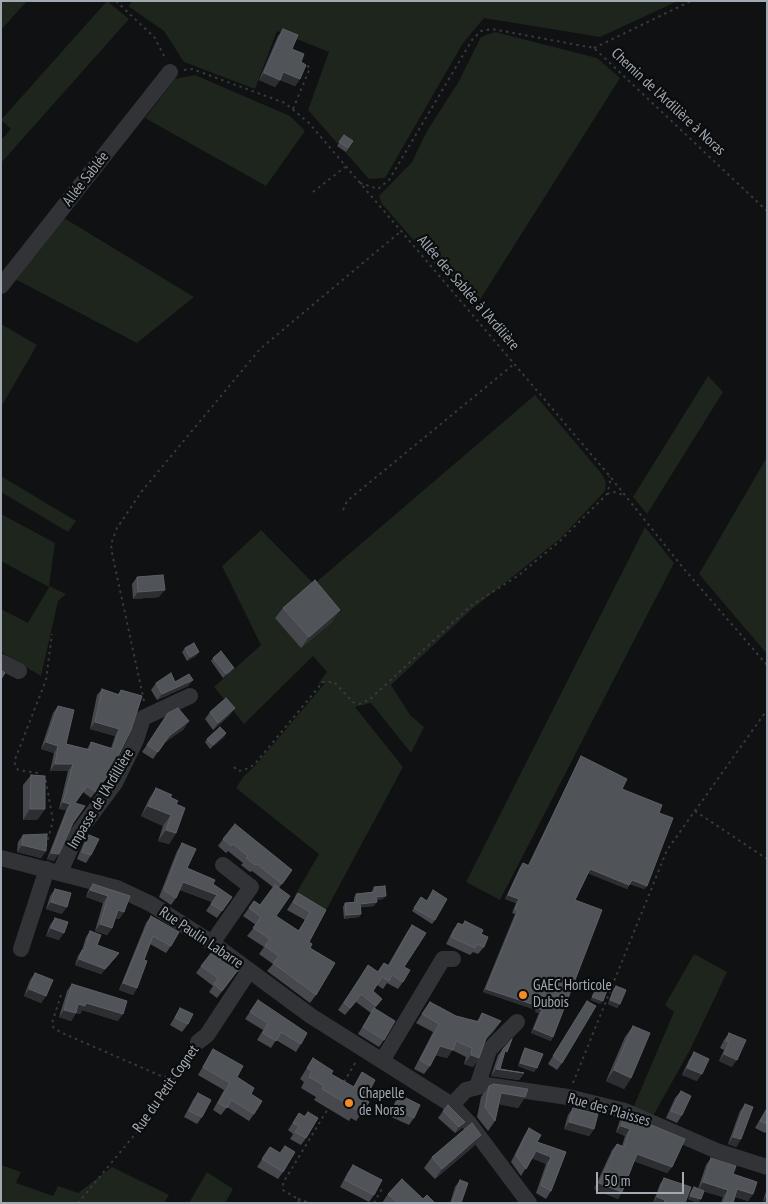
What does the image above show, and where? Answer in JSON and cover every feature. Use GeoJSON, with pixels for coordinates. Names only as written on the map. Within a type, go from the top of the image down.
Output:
{"type":"FeatureCollection","features":[{"type":"Feature","properties":{"kind":"street","name":"Allée Sablée"},"geometry":{"type":"LineString","coordinates":[[1,286],[170,72]]}},
{"type":"Feature","properties":{"kind":"street"},"geometry":{"type":"LineString","coordinates":[[1,662],[19,671]]}},
{"type":"Feature","properties":{"kind":"street"},"geometry":{"type":"LineString","coordinates":[[150,715],[190,696]]}},
{"type":"Feature","properties":{"kind":"street","name":"Impasse de l'Ardillière"},"geometry":{"type":"LineString","coordinates":[[21,949],[49,870],[115,783],[136,740],[143,718],[150,715]]}},
{"type":"Feature","properties":{"kind":"street","name":"Rue Paulin Labarre"},"geometry":{"type":"LineString","coordinates":[[1,858],[117,888],[151,904],[212,943],[311,1016],[452,1105],[469,1123],[529,1203]]}},
{"type":"Feature","properties":{"kind":"street"},"geometry":{"type":"LineString","coordinates":[[212,943],[251,888],[223,865]]}},
{"type":"Feature","properties":{"kind":"street"},"geometry":{"type":"LineString","coordinates":[[382,1061],[443,959],[453,959]]}},
{"type":"Feature","properties":{"kind":"street","name":"Rue du Petit Cognet"},"geometry":{"type":"LineString","coordinates":[[198,1042],[207,1035],[249,971]]}},
{"type":"Feature","properties":{"kind":"street"},"geometry":{"type":"LineString","coordinates":[[452,1105],[466,1090],[477,1087],[488,1050],[517,1022]]}},
{"type":"Feature","properties":{"kind":"street","name":"Rue des Plaisses"},"geometry":{"type":"LineString","coordinates":[[477,1087],[486,1085],[568,1097],[625,1111],[717,1151],[767,1167]]}},
{"type":"Feature","properties":{"kind":"path"},"geometry":{"type":"LineString","coordinates":[[116,1],[155,38],[164,54],[170,72]]}},
{"type":"Feature","properties":{"kind":"path"},"geometry":{"type":"LineString","coordinates":[[594,48],[691,1]]}},
{"type":"Feature","properties":{"kind":"path","name":"Chemin de l'Ardilière à Noras"},"geometry":{"type":"LineString","coordinates":[[358,182],[378,189],[389,180],[472,40],[480,31],[492,29],[594,48],[767,211]]}},
{"type":"Feature","properties":{"kind":"path"},"geometry":{"type":"LineString","coordinates":[[293,109],[310,68],[304,63]]}},
{"type":"Feature","properties":{"kind":"path","name":"Allée des Sablée à l'Ardilière"},"geometry":{"type":"LineString","coordinates":[[170,72],[192,69],[285,103],[309,123],[608,474],[684,569],[767,665]]}},
{"type":"Feature","properties":{"kind":"path"},"geometry":{"type":"LineString","coordinates":[[313,192],[345,167]]}},
{"type":"Feature","properties":{"kind":"path"},"geometry":{"type":"LineString","coordinates":[[150,715],[141,695],[112,553],[111,544],[117,528],[142,490],[260,349],[400,232]]}},
{"type":"Feature","properties":{"kind":"path"},"geometry":{"type":"LineString","coordinates":[[342,510],[347,501],[514,364]]}},
{"type":"Feature","properties":{"kind":"path"},"geometry":{"type":"LineString","coordinates":[[234,767],[238,771],[254,765],[324,682],[334,682],[353,702],[359,704],[370,700],[472,605],[519,575],[561,540],[607,494],[610,483],[608,474]]}},
{"type":"Feature","properties":{"kind":"path"},"geometry":{"type":"LineString","coordinates":[[607,494],[618,492],[628,499]]}},
{"type":"Feature","properties":{"kind":"path"},"geometry":{"type":"LineString","coordinates":[[49,870],[53,821],[46,781],[38,773],[18,770],[14,762],[46,680],[52,634]]}},
{"type":"Feature","properties":{"kind":"path"},"geometry":{"type":"LineString","coordinates":[[568,1097],[666,850],[767,710]]}},
{"type":"Feature","properties":{"kind":"path"},"geometry":{"type":"LineString","coordinates":[[695,810],[767,859]]}},
{"type":"Feature","properties":{"kind":"path"},"geometry":{"type":"LineString","coordinates":[[61,995],[52,1023],[53,1027],[60,1032],[161,1076],[174,1074],[183,1066]]}},
{"type":"Feature","properties":{"kind":"path","name":"Rue du Petit Cognet"},"geometry":{"type":"LineString","coordinates":[[78,1203],[151,1115],[198,1042]]}},
{"type":"Feature","properties":{"kind":"path"},"geometry":{"type":"LineString","coordinates":[[343,1084],[363,1049]]}},
{"type":"Feature","properties":{"kind":"path"},"geometry":{"type":"LineString","coordinates":[[310,1203],[298,1199],[283,1190],[283,1183],[333,1100]]}},
{"type":"Feature","properties":{"kind":"path"},"geometry":{"type":"LineString","coordinates":[[374,1203],[383,1187]]}},
{"type":"Feature","properties":{"kind":"path"},"geometry":{"type":"LineString","coordinates":[[298,1199],[299,1203]]}},
{"type":"Feature","properties":{"kind":"shaded area"},"geometry":{"type":"Polygon","coordinates":[[[1,1],[27,1],[1,30],[1,1]]]}},
{"type":"Feature","properties":{"kind":"shaded area"},"geometry":{"type":"Polygon","coordinates":[[[107,1],[129,19],[1,163],[1,140],[11,129],[1,120],[107,1]]]}},
{"type":"Feature","properties":{"kind":"shaded area"},"geometry":{"type":"Polygon","coordinates":[[[133,1],[678,1],[600,37],[484,18],[463,43],[385,178],[369,179],[308,110],[329,52],[277,31],[255,89],[184,62],[164,31],[128,6],[133,1]]]}},
{"type":"Feature","properties":{"kind":"shaded area"},"geometry":{"type":"Polygon","coordinates":[[[495,32],[597,58],[620,78],[474,309],[382,204],[379,196],[412,162],[427,131],[459,81],[481,37],[495,32]]]}},
{"type":"Feature","properties":{"kind":"shaded area"},"geometry":{"type":"Polygon","coordinates":[[[195,75],[290,116],[305,131],[266,186],[145,118],[175,79],[195,75]]]}},
{"type":"Feature","properties":{"kind":"shaded area"},"geometry":{"type":"Polygon","coordinates":[[[64,218],[194,297],[137,343],[15,279],[64,218]]]}},
{"type":"Feature","properties":{"kind":"shaded area"},"geometry":{"type":"Polygon","coordinates":[[[1,324],[37,345],[1,407],[1,324]]]}},
{"type":"Feature","properties":{"kind":"shaded area"},"geometry":{"type":"Polygon","coordinates":[[[708,376],[723,392],[647,514],[633,497],[708,376]]]}},
{"type":"Feature","properties":{"kind":"shaded area"},"geometry":{"type":"Polygon","coordinates":[[[535,395],[601,473],[606,482],[605,491],[561,538],[471,610],[391,685],[410,715],[424,727],[411,753],[371,703],[355,707],[403,767],[323,916],[294,897],[319,854],[236,788],[244,776],[254,767],[325,683],[318,684],[327,672],[313,656],[244,724],[214,687],[261,645],[222,566],[261,530],[314,584],[535,395]]]}},
{"type":"Feature","properties":{"kind":"shaded area"},"geometry":{"type":"Polygon","coordinates":[[[767,457],[767,654],[699,574],[767,457]]]}},
{"type":"Feature","properties":{"kind":"shaded area"},"geometry":{"type":"Polygon","coordinates":[[[1,476],[76,521],[68,532],[1,492],[1,476]]]}},
{"type":"Feature","properties":{"kind":"shaded area"},"geometry":{"type":"Polygon","coordinates":[[[1,514],[55,543],[49,586],[66,594],[58,601],[41,676],[1,652],[1,609],[28,623],[49,587],[1,561],[1,514]]]}},
{"type":"Feature","properties":{"kind":"shaded area"},"geometry":{"type":"Polygon","coordinates":[[[645,527],[674,563],[500,900],[466,882],[645,527]]]}},
{"type":"Feature","properties":{"kind":"shaded area"},"geometry":{"type":"Polygon","coordinates":[[[694,954],[727,972],[690,1050],[653,1116],[633,1108],[674,1012],[665,1005],[694,954]]]}},
{"type":"Feature","properties":{"kind":"shaded area"},"geometry":{"type":"Polygon","coordinates":[[[1,1165],[21,1172],[16,1183],[53,1196],[58,1186],[78,1193],[112,1167],[169,1195],[164,1203],[1,1203],[1,1165]]]}},
{"type":"Feature","properties":{"kind":"shaded area"},"geometry":{"type":"Polygon","coordinates":[[[207,1172],[233,1189],[225,1203],[189,1203],[207,1172]]]}},
{"type":"Feature","properties":{"kind":"building"},"geometry":{"type":"Polygon","coordinates":[[[283,29],[298,35],[292,49],[304,54],[301,62],[306,65],[300,79],[283,72],[280,80],[264,73],[283,29]]]}},
{"type":"Feature","properties":{"kind":"building"},"geometry":{"type":"Polygon","coordinates":[[[344,135],[353,141],[348,148],[339,142],[344,135]]]}},
{"type":"Feature","properties":{"kind":"building"},"geometry":{"type":"Polygon","coordinates":[[[163,575],[165,590],[138,592],[137,577],[163,575]]]}},
{"type":"Feature","properties":{"kind":"building"},"geometry":{"type":"Polygon","coordinates":[[[315,580],[340,610],[309,637],[283,608],[315,580]]]}},
{"type":"Feature","properties":{"kind":"building"},"geometry":{"type":"Polygon","coordinates":[[[194,643],[199,652],[190,657],[185,648],[194,643]]]}},
{"type":"Feature","properties":{"kind":"building"},"geometry":{"type":"Polygon","coordinates":[[[221,651],[234,668],[226,674],[213,658],[221,651]]]}},
{"type":"Feature","properties":{"kind":"building"},"geometry":{"type":"Polygon","coordinates":[[[1,670],[5,673],[1,679],[1,670]]]}},
{"type":"Feature","properties":{"kind":"building"},"geometry":{"type":"Polygon","coordinates":[[[171,673],[175,682],[189,674],[193,680],[162,694],[156,683],[171,673]]]}},
{"type":"Feature","properties":{"kind":"building"},"geometry":{"type":"Polygon","coordinates":[[[102,689],[119,695],[121,690],[142,696],[131,730],[111,771],[96,792],[87,786],[75,803],[85,806],[73,823],[59,854],[51,853],[70,804],[63,802],[73,764],[55,764],[58,746],[46,742],[58,706],[74,710],[66,744],[90,750],[91,742],[113,749],[119,729],[95,722],[102,689]]]}},
{"type":"Feature","properties":{"kind":"building"},"geometry":{"type":"Polygon","coordinates":[[[226,698],[235,708],[218,723],[210,712],[226,698]]]}},
{"type":"Feature","properties":{"kind":"building"},"geometry":{"type":"Polygon","coordinates":[[[178,708],[189,721],[169,736],[158,752],[147,745],[168,713],[178,708]]]}},
{"type":"Feature","properties":{"kind":"building"},"geometry":{"type":"Polygon","coordinates":[[[220,727],[226,733],[213,745],[207,739],[220,727]]]}},
{"type":"Feature","properties":{"kind":"building"},"geometry":{"type":"Polygon","coordinates":[[[581,756],[627,779],[622,789],[662,805],[659,813],[673,818],[647,886],[632,880],[629,885],[590,869],[575,900],[602,910],[553,1037],[534,1029],[542,1010],[538,1006],[486,989],[518,911],[515,909],[519,899],[508,895],[523,863],[529,866],[581,756]]]}},
{"type":"Feature","properties":{"kind":"building"},"geometry":{"type":"Polygon","coordinates":[[[31,775],[45,776],[45,809],[30,809],[31,775]]]}},
{"type":"Feature","properties":{"kind":"building"},"geometry":{"type":"Polygon","coordinates":[[[156,788],[172,795],[170,797],[178,801],[176,804],[185,808],[176,833],[166,830],[171,815],[148,806],[156,788]]]}},
{"type":"Feature","properties":{"kind":"building"},"geometry":{"type":"Polygon","coordinates":[[[235,824],[292,870],[282,884],[257,864],[255,865],[246,858],[248,856],[233,844],[231,846],[223,839],[235,824]]]}},
{"type":"Feature","properties":{"kind":"building"},"geometry":{"type":"Polygon","coordinates":[[[47,834],[46,851],[22,845],[23,835],[47,834]]]}},
{"type":"Feature","properties":{"kind":"building"},"geometry":{"type":"Polygon","coordinates":[[[89,835],[99,839],[91,855],[82,852],[89,835]]]}},
{"type":"Feature","properties":{"kind":"building"},"geometry":{"type":"Polygon","coordinates":[[[182,843],[196,849],[187,868],[215,880],[213,884],[232,897],[222,911],[211,904],[217,895],[183,882],[176,898],[164,890],[182,843]]]}},
{"type":"Feature","properties":{"kind":"building"},"geometry":{"type":"Polygon","coordinates":[[[93,884],[130,896],[124,912],[118,910],[112,928],[100,924],[108,896],[90,890],[93,884]]]}},
{"type":"Feature","properties":{"kind":"building"},"geometry":{"type":"Polygon","coordinates":[[[275,885],[290,896],[276,916],[299,931],[310,912],[293,902],[298,893],[326,910],[309,942],[312,944],[310,948],[335,963],[316,995],[273,963],[279,956],[265,946],[270,939],[253,928],[261,917],[249,908],[254,901],[260,905],[275,885]]]}},
{"type":"Feature","properties":{"kind":"building"},"geometry":{"type":"Polygon","coordinates":[[[385,886],[386,896],[376,897],[377,902],[360,904],[361,914],[346,915],[345,903],[357,902],[356,894],[375,892],[374,887],[385,886]]]}},
{"type":"Feature","properties":{"kind":"building"},"geometry":{"type":"Polygon","coordinates":[[[55,889],[71,893],[67,907],[51,902],[55,889]]]}},
{"type":"Feature","properties":{"kind":"building"},"geometry":{"type":"Polygon","coordinates":[[[433,890],[447,899],[435,920],[414,908],[421,897],[427,901],[433,890]]]}},
{"type":"Feature","properties":{"kind":"building"},"geometry":{"type":"Polygon","coordinates":[[[151,916],[179,932],[171,946],[153,936],[144,960],[147,961],[137,988],[123,983],[151,916]]]}},
{"type":"Feature","properties":{"kind":"building"},"geometry":{"type":"Polygon","coordinates":[[[55,918],[68,922],[64,933],[51,928],[55,918]]]}},
{"type":"Feature","properties":{"kind":"building"},"geometry":{"type":"Polygon","coordinates":[[[465,921],[483,930],[481,934],[488,937],[484,947],[477,944],[475,948],[451,937],[458,923],[463,925],[465,921]]]}},
{"type":"Feature","properties":{"kind":"building"},"geometry":{"type":"Polygon","coordinates":[[[412,925],[426,933],[404,967],[410,970],[403,982],[392,975],[389,981],[382,977],[373,991],[382,999],[376,1006],[361,994],[350,1008],[344,1003],[368,965],[378,972],[384,963],[389,966],[412,925]]]}},
{"type":"Feature","properties":{"kind":"building"},"geometry":{"type":"Polygon","coordinates":[[[90,931],[101,935],[97,945],[119,953],[105,969],[79,959],[82,950],[84,951],[90,931]]]}},
{"type":"Feature","properties":{"kind":"building"},"geometry":{"type":"Polygon","coordinates":[[[212,952],[226,962],[230,958],[241,966],[222,991],[214,984],[218,978],[201,966],[212,952]]]}},
{"type":"Feature","properties":{"kind":"building"},"geometry":{"type":"Polygon","coordinates":[[[35,973],[53,980],[46,996],[29,989],[35,973]]]}},
{"type":"Feature","properties":{"kind":"building"},"geometry":{"type":"Polygon","coordinates":[[[72,984],[127,1001],[123,1014],[86,1003],[85,1006],[78,1004],[76,1013],[64,1010],[72,984]]]}},
{"type":"Feature","properties":{"kind":"building"},"geometry":{"type":"Polygon","coordinates":[[[616,986],[626,990],[620,1004],[610,1000],[616,986]]]}},
{"type":"Feature","properties":{"kind":"building"},"geometry":{"type":"Polygon","coordinates":[[[597,987],[607,990],[603,1001],[592,997],[597,987]]]}},
{"type":"Feature","properties":{"kind":"building"},"geometry":{"type":"Polygon","coordinates":[[[258,1000],[307,1033],[301,1044],[281,1032],[276,1041],[263,1033],[268,1023],[250,1012],[258,1000]]]}},
{"type":"Feature","properties":{"kind":"building"},"geometry":{"type":"Polygon","coordinates":[[[587,1001],[596,1006],[562,1063],[553,1056],[587,1001]]]}},
{"type":"Feature","properties":{"kind":"building"},"geometry":{"type":"Polygon","coordinates":[[[430,1002],[456,1016],[479,1022],[482,1013],[501,1021],[486,1038],[479,1058],[471,1055],[472,1048],[456,1041],[453,1050],[440,1046],[430,1066],[420,1060],[439,1024],[422,1014],[430,1002]]]}},
{"type":"Feature","properties":{"kind":"building"},"geometry":{"type":"Polygon","coordinates":[[[180,1008],[193,1014],[188,1024],[175,1018],[180,1008]]]}},
{"type":"Feature","properties":{"kind":"building"},"geometry":{"type":"Polygon","coordinates":[[[374,1008],[395,1021],[384,1040],[363,1027],[374,1008]]]}},
{"type":"Feature","properties":{"kind":"building"},"geometry":{"type":"Polygon","coordinates":[[[633,1026],[650,1033],[631,1078],[614,1070],[633,1026]]]}},
{"type":"Feature","properties":{"kind":"building"},"geometry":{"type":"Polygon","coordinates":[[[729,1033],[746,1040],[737,1060],[724,1054],[729,1042],[726,1041],[729,1033]]]}},
{"type":"Feature","properties":{"kind":"building"},"geometry":{"type":"Polygon","coordinates":[[[512,1039],[507,1052],[505,1051],[500,1069],[524,1073],[496,1069],[503,1049],[512,1039]]]}},
{"type":"Feature","properties":{"kind":"building"},"geometry":{"type":"Polygon","coordinates":[[[525,1048],[543,1054],[537,1068],[520,1063],[525,1048]]]}},
{"type":"Feature","properties":{"kind":"building"},"geometry":{"type":"Polygon","coordinates":[[[213,1049],[243,1066],[237,1077],[254,1088],[251,1094],[262,1101],[254,1114],[231,1100],[227,1108],[218,1103],[230,1083],[203,1067],[213,1049]]]}},
{"type":"Feature","properties":{"kind":"building"},"geometry":{"type":"Polygon","coordinates":[[[694,1052],[709,1059],[702,1074],[687,1068],[694,1052]]]}},
{"type":"Feature","properties":{"kind":"building"},"geometry":{"type":"Polygon","coordinates":[[[313,1058],[333,1071],[331,1074],[354,1087],[362,1072],[375,1080],[365,1099],[369,1102],[364,1110],[359,1107],[357,1110],[322,1089],[324,1086],[309,1077],[312,1071],[307,1068],[313,1058]]]}},
{"type":"Feature","properties":{"kind":"building"},"geometry":{"type":"Polygon","coordinates":[[[494,1084],[528,1089],[525,1097],[501,1093],[495,1121],[485,1107],[489,1086],[494,1084]]]}},
{"type":"Feature","properties":{"kind":"building"},"geometry":{"type":"Polygon","coordinates":[[[681,1091],[691,1096],[682,1115],[671,1111],[681,1091]]]}},
{"type":"Feature","properties":{"kind":"building"},"geometry":{"type":"Polygon","coordinates":[[[198,1093],[211,1100],[202,1117],[189,1111],[198,1093]]]}},
{"type":"Feature","properties":{"kind":"building"},"geometry":{"type":"Polygon","coordinates":[[[400,1095],[420,1105],[414,1118],[394,1108],[400,1095]]]}},
{"type":"Feature","properties":{"kind":"building"},"geometry":{"type":"Polygon","coordinates":[[[745,1104],[753,1107],[741,1139],[733,1137],[745,1104]]]}},
{"type":"Feature","properties":{"kind":"building"},"geometry":{"type":"Polygon","coordinates":[[[448,1105],[465,1122],[459,1127],[443,1111],[448,1105]]]}},
{"type":"Feature","properties":{"kind":"building"},"geometry":{"type":"Polygon","coordinates":[[[573,1108],[598,1114],[594,1129],[569,1122],[573,1108]]]}},
{"type":"Feature","properties":{"kind":"building"},"geometry":{"type":"Polygon","coordinates":[[[767,1109],[767,1124],[760,1121],[767,1109]]]}},
{"type":"Feature","properties":{"kind":"building"},"geometry":{"type":"Polygon","coordinates":[[[308,1112],[318,1118],[306,1138],[295,1132],[299,1126],[293,1123],[299,1113],[305,1117],[308,1112]]]}},
{"type":"Feature","properties":{"kind":"building"},"geometry":{"type":"Polygon","coordinates":[[[625,1114],[685,1139],[672,1167],[637,1154],[622,1192],[599,1183],[617,1144],[624,1147],[630,1129],[621,1126],[625,1114]]]}},
{"type":"Feature","properties":{"kind":"building"},"geometry":{"type":"Polygon","coordinates":[[[472,1123],[481,1135],[442,1169],[432,1157],[472,1123]]]}},
{"type":"Feature","properties":{"kind":"building"},"geometry":{"type":"Polygon","coordinates":[[[529,1128],[541,1135],[537,1142],[566,1152],[551,1191],[541,1185],[551,1157],[536,1151],[526,1169],[516,1155],[529,1128]]]}},
{"type":"Feature","properties":{"kind":"building"},"geometry":{"type":"Polygon","coordinates":[[[285,1146],[295,1152],[283,1172],[262,1159],[270,1147],[280,1153],[285,1146]]]}},
{"type":"Feature","properties":{"kind":"building"},"geometry":{"type":"Polygon","coordinates":[[[711,1158],[736,1166],[733,1174],[757,1182],[753,1194],[737,1189],[733,1203],[724,1203],[728,1190],[703,1182],[711,1158]]]}},
{"type":"Feature","properties":{"kind":"building"},"geometry":{"type":"Polygon","coordinates":[[[353,1165],[382,1180],[374,1195],[345,1180],[353,1165]]]}},
{"type":"Feature","properties":{"kind":"building"},"geometry":{"type":"Polygon","coordinates":[[[664,1178],[691,1187],[685,1203],[664,1203],[665,1200],[657,1197],[664,1178]]]}},
{"type":"Feature","properties":{"kind":"building"},"geometry":{"type":"Polygon","coordinates":[[[402,1179],[423,1199],[427,1195],[434,1202],[398,1203],[388,1194],[402,1179]]]}},
{"type":"Feature","properties":{"kind":"building"},"geometry":{"type":"Polygon","coordinates":[[[460,1180],[468,1183],[461,1203],[452,1203],[460,1180]]]}},
{"type":"Feature","properties":{"kind":"building"},"geometry":{"type":"Polygon","coordinates":[[[694,1187],[704,1191],[701,1199],[690,1196],[694,1187]]]}},
{"type":"Feature","properties":{"kind":"place","name":"GAEC Horticole Dubois"},"geometry":{"type":"Point","coordinates":[523,995]}},
{"type":"Feature","properties":{"kind":"place","name":"Chapelle de Noras"},"geometry":{"type":"Point","coordinates":[349,1103]}}]}
